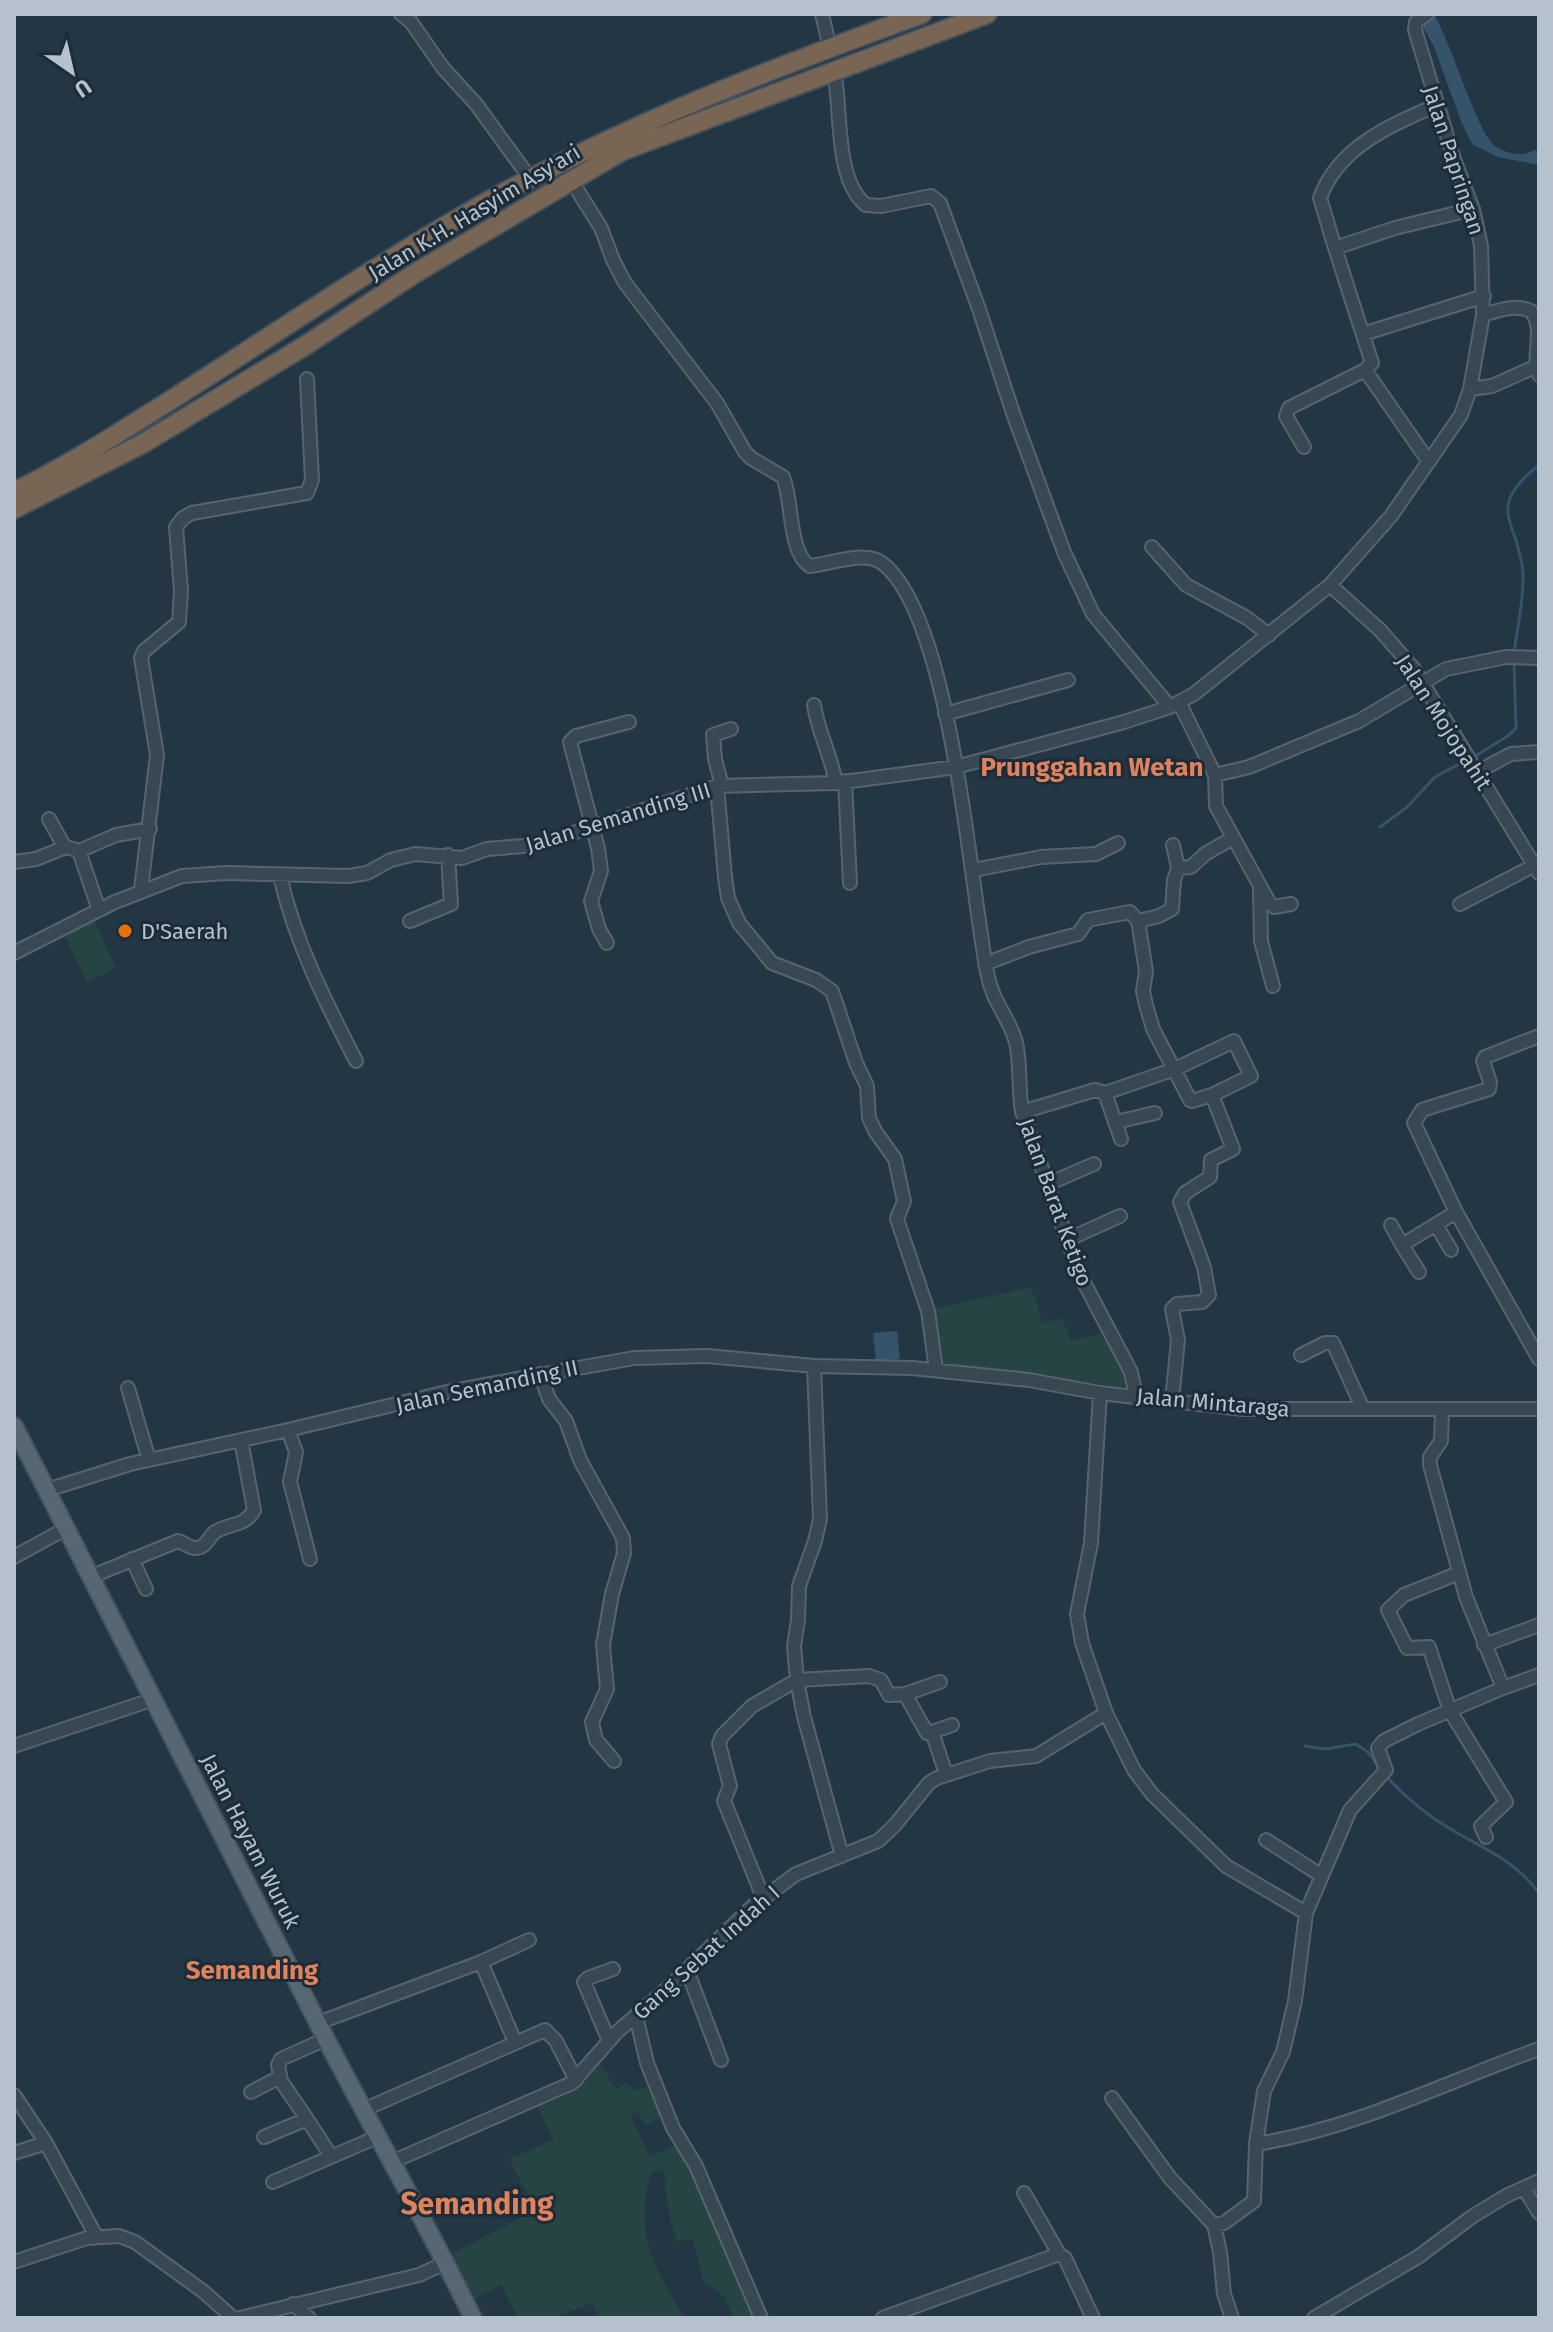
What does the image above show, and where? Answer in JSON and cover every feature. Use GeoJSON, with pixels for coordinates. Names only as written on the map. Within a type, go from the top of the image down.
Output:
{"type":"FeatureCollection","features":[{"type":"Feature","properties":{"kind":"highway","name":"Jalan K.H. Hasyim Asy'ari"},"geometry":{"type":"LineString","coordinates":[[14,492],[147,415],[436,231],[529,177],[636,125],[921,14]]}},
{"type":"Feature","properties":{"kind":"highway"},"geometry":{"type":"LineString","coordinates":[[921,14],[911,23],[913,29],[960,14]]}},
{"type":"Feature","properties":{"kind":"highway","name":"Jalan K.H. Hasyim Asy'ari"},"geometry":{"type":"LineString","coordinates":[[14,509],[142,444],[303,347],[417,272],[622,151],[987,14]]}},
{"type":"Feature","properties":{"kind":"highway"},"geometry":{"type":"LineString","coordinates":[[775,70],[796,72],[903,34],[905,40],[895,48]]}},
{"type":"Feature","properties":{"kind":"highway"},"geometry":{"type":"LineString","coordinates":[[436,231],[428,243],[433,249],[515,203],[534,201]]}},
{"type":"Feature","properties":{"kind":"highway"},"geometry":{"type":"LineString","coordinates":[[305,314],[325,313],[423,255],[427,261],[417,272]]}},
{"type":"Feature","properties":{"kind":"main road","name":"Jalan Hayam Wuruk"},"geometry":{"type":"LineString","coordinates":[[14,1426],[322,2031],[377,2137],[394,2161],[473,2318]]}},
{"type":"Feature","properties":{"kind":"street"},"geometry":{"type":"LineString","coordinates":[[401,14],[409,19],[450,77],[476,104],[529,177]]}},
{"type":"Feature","properties":{"kind":"street"},"geometry":{"type":"LineString","coordinates":[[822,14],[830,48]]}},
{"type":"Feature","properties":{"kind":"street","name":"Jalan Papringan"},"geometry":{"type":"LineString","coordinates":[[1175,705],[1194,694],[1330,585],[1391,516],[1461,415],[1470,389],[1483,315],[1481,246],[1473,209],[1437,105],[1415,25],[1427,14]]}},
{"type":"Feature","properties":{"kind":"street"},"geometry":{"type":"LineString","coordinates":[[834,71],[844,161],[850,185],[866,205],[881,206],[931,196],[940,203],[1064,552],[1093,614],[1175,705],[1215,775],[1216,806],[1272,906],[1291,904]]}},
{"type":"Feature","properties":{"kind":"street"},"geometry":{"type":"LineString","coordinates":[[1304,447],[1286,411],[1365,370],[1372,363],[1320,198],[1339,167],[1362,144],[1379,131],[1437,105]]}},
{"type":"Feature","properties":{"kind":"street","name":"Jalan Barat Ketigo"},"geometry":{"type":"LineString","coordinates":[[571,180],[601,228],[625,283],[717,403],[745,452],[783,477],[801,558],[810,566],[874,559],[898,580],[918,618],[945,714],[956,767],[974,870],[985,964],[993,997],[1016,1042],[1022,1112],[1085,1285],[1131,1372],[1136,1396]]}},
{"type":"Feature","properties":{"kind":"street"},"geometry":{"type":"LineString","coordinates":[[1335,248],[1395,228],[1473,209]]}},
{"type":"Feature","properties":{"kind":"street"},"geometry":{"type":"LineString","coordinates":[[1363,334],[1484,296]]}},
{"type":"Feature","properties":{"kind":"street"},"geometry":{"type":"LineString","coordinates":[[1470,389],[1492,386],[1538,369],[1539,327],[1531,311],[1522,307],[1510,308],[1483,315]]}},
{"type":"Feature","properties":{"kind":"street"},"geometry":{"type":"LineString","coordinates":[[1365,370],[1429,462]]}},
{"type":"Feature","properties":{"kind":"street"},"geometry":{"type":"LineString","coordinates":[[141,890],[157,755],[141,658],[144,651],[179,622],[181,591],[176,527],[192,513],[307,493],[312,480],[307,379]]}},
{"type":"Feature","properties":{"kind":"street"},"geometry":{"type":"LineString","coordinates":[[1152,547],[1186,585],[1247,618],[1269,635]]}},
{"type":"Feature","properties":{"kind":"street","name":"Jalan Mojopahit"},"geometry":{"type":"LineString","coordinates":[[1330,585],[1380,630],[1423,682],[1537,869]]}},
{"type":"Feature","properties":{"kind":"street"},"geometry":{"type":"LineString","coordinates":[[1215,775],[1249,767],[1359,721],[1434,674],[1460,664],[1506,657],[1539,658]]}},
{"type":"Feature","properties":{"kind":"street"},"geometry":{"type":"LineString","coordinates":[[945,714],[1068,680]]}},
{"type":"Feature","properties":{"kind":"street"},"geometry":{"type":"LineString","coordinates":[[814,705],[817,725],[841,782],[850,883]]}},
{"type":"Feature","properties":{"kind":"street","name":"Jalan Semanding III"},"geometry":{"type":"LineString","coordinates":[[14,953],[141,890],[182,876],[205,873],[349,876],[367,873],[391,860],[415,854],[462,858],[487,849],[536,845],[720,786],[841,782],[956,767],[1087,734],[1175,705]]}},
{"type":"Feature","properties":{"kind":"street"},"geometry":{"type":"LineString","coordinates":[[607,943],[592,910],[591,901],[601,864],[570,742],[576,736],[629,722]]}},
{"type":"Feature","properties":{"kind":"street"},"geometry":{"type":"LineString","coordinates":[[731,729],[713,735],[728,898],[739,923],[772,963],[829,988],[840,1007],[856,1063],[867,1086],[869,1118],[895,1159],[904,1191],[904,1201],[897,1219],[928,1311],[936,1370]]}},
{"type":"Feature","properties":{"kind":"street"},"geometry":{"type":"LineString","coordinates":[[1477,772],[1511,754],[1539,752]]}},
{"type":"Feature","properties":{"kind":"street"},"geometry":{"type":"LineString","coordinates":[[49,819],[66,847]]}},
{"type":"Feature","properties":{"kind":"street"},"geometry":{"type":"LineString","coordinates":[[14,862],[36,859],[66,847],[79,851],[116,835],[150,829]]}},
{"type":"Feature","properties":{"kind":"street"},"geometry":{"type":"LineString","coordinates":[[1178,868],[1191,867],[1205,854],[1233,838]]}},
{"type":"Feature","properties":{"kind":"street"},"geometry":{"type":"LineString","coordinates":[[974,870],[1041,857],[1096,854],[1118,843]]}},
{"type":"Feature","properties":{"kind":"street"},"geometry":{"type":"LineString","coordinates":[[1138,921],[1171,910],[1178,868],[1173,845]]}},
{"type":"Feature","properties":{"kind":"street"},"geometry":{"type":"LineString","coordinates":[[79,851],[99,910]]}},
{"type":"Feature","properties":{"kind":"street"},"geometry":{"type":"LineString","coordinates":[[410,921],[451,904],[448,855]]}},
{"type":"Feature","properties":{"kind":"street"},"geometry":{"type":"LineString","coordinates":[[1460,904],[1537,869]]}},
{"type":"Feature","properties":{"kind":"street"},"geometry":{"type":"LineString","coordinates":[[280,876],[302,950],[356,1061]]}},
{"type":"Feature","properties":{"kind":"street"},"geometry":{"type":"LineString","coordinates":[[1260,886],[1261,941],[1273,986]]}},
{"type":"Feature","properties":{"kind":"street"},"geometry":{"type":"LineString","coordinates":[[985,964],[1029,947],[1078,934],[1088,920],[1130,912],[1138,921],[1146,971],[1143,991],[1153,1029],[1175,1069],[1190,1100],[1212,1095],[1251,1076],[1235,1042],[1175,1069],[1105,1093],[1090,1090],[1022,1112]]}},
{"type":"Feature","properties":{"kind":"street"},"geometry":{"type":"LineString","coordinates":[[1539,1036],[1485,1057],[1483,1061],[1490,1087],[1487,1091],[1422,1110],[1414,1123],[1456,1212],[1539,1359]]}},
{"type":"Feature","properties":{"kind":"street"},"geometry":{"type":"LineString","coordinates":[[1105,1093],[1121,1139]]}},
{"type":"Feature","properties":{"kind":"street"},"geometry":{"type":"LineString","coordinates":[[1172,1401],[1178,1340],[1172,1309],[1177,1304],[1202,1302],[1209,1295],[1204,1267],[1180,1202],[1185,1193],[1210,1177],[1211,1160],[1233,1149],[1212,1095]]}},
{"type":"Feature","properties":{"kind":"street"},"geometry":{"type":"LineString","coordinates":[[1116,1122],[1155,1113]]}},
{"type":"Feature","properties":{"kind":"street"},"geometry":{"type":"LineString","coordinates":[[1048,1184],[1094,1164]]}},
{"type":"Feature","properties":{"kind":"street"},"geometry":{"type":"LineString","coordinates":[[1402,1245],[1456,1212]]}},
{"type":"Feature","properties":{"kind":"street"},"geometry":{"type":"LineString","coordinates":[[1069,1239],[1120,1216]]}},
{"type":"Feature","properties":{"kind":"street"},"geometry":{"type":"LineString","coordinates":[[1391,1225],[1419,1272]]}},
{"type":"Feature","properties":{"kind":"street"},"geometry":{"type":"LineString","coordinates":[[1436,1225],[1451,1250]]}},
{"type":"Feature","properties":{"kind":"street"},"geometry":{"type":"LineString","coordinates":[[1301,1355],[1325,1343],[1333,1343],[1363,1409]]}},
{"type":"Feature","properties":{"kind":"street","name":"Jalan Semanding II"},"geometry":{"type":"LineString","coordinates":[[47,1490],[149,1460],[451,1391],[610,1361],[736,1357],[814,1366],[936,1370]]}},
{"type":"Feature","properties":{"kind":"street"},"geometry":{"type":"LineString","coordinates":[[814,1366],[820,1519],[799,1586],[794,1646],[804,1717],[842,1856]]}},
{"type":"Feature","properties":{"kind":"street","name":"Jalan Mintaraga"},"geometry":{"type":"LineString","coordinates":[[936,1370],[1243,1409],[1539,1409]]}},
{"type":"Feature","properties":{"kind":"street"},"geometry":{"type":"LineString","coordinates":[[540,1374],[549,1399],[566,1421],[580,1460],[623,1538],[624,1553],[612,1594],[603,1645],[607,1689],[592,1722],[596,1740],[614,1761]]}},
{"type":"Feature","properties":{"kind":"street"},"geometry":{"type":"LineString","coordinates":[[128,1388],[149,1460]]}},
{"type":"Feature","properties":{"kind":"street"},"geometry":{"type":"LineString","coordinates":[[1100,1393],[1091,1543],[1077,1614],[1082,1643],[1106,1713],[1134,1770],[1152,1794],[1226,1866],[1306,1913]]}},
{"type":"Feature","properties":{"kind":"street"},"geometry":{"type":"LineString","coordinates":[[1442,1410],[1441,1441],[1429,1461],[1459,1573],[1503,1688]]}},
{"type":"Feature","properties":{"kind":"street"},"geometry":{"type":"LineString","coordinates":[[288,1430],[296,1452],[290,1482],[310,1559]]}},
{"type":"Feature","properties":{"kind":"street"},"geometry":{"type":"LineString","coordinates":[[90,1577],[178,1541],[192,1548],[199,1547],[209,1541],[214,1532],[238,1525],[250,1516],[254,1510],[241,1440]]}},
{"type":"Feature","properties":{"kind":"street"},"geometry":{"type":"LineString","coordinates":[[14,1557],[65,1529]]}},
{"type":"Feature","properties":{"kind":"street"},"geometry":{"type":"LineString","coordinates":[[132,1559],[146,1589]]}},
{"type":"Feature","properties":{"kind":"street"},"geometry":{"type":"LineString","coordinates":[[1459,1573],[1404,1595],[1388,1610],[1407,1648],[1429,1647],[1450,1711],[1506,1802],[1481,1826],[1486,1837]]}},
{"type":"Feature","properties":{"kind":"street"},"geometry":{"type":"LineString","coordinates":[[1484,1645],[1539,1625]]}},
{"type":"Feature","properties":{"kind":"street"},"geometry":{"type":"LineString","coordinates":[[1214,2225],[1224,2223],[1254,2201],[1256,2144],[1264,2091],[1283,2052],[1295,2001],[1306,1913],[1350,1810],[1383,1774],[1379,1745],[1418,1724],[1539,1675]]}},
{"type":"Feature","properties":{"kind":"street"},"geometry":{"type":"LineString","coordinates":[[763,1897],[724,1801],[730,1786],[719,1744],[722,1736],[752,1706],[797,1680],[869,1676],[881,1680],[889,1695],[905,1694],[940,1682]]}},
{"type":"Feature","properties":{"kind":"street"},"geometry":{"type":"LineString","coordinates":[[905,1694],[927,1733],[952,1725]]}},
{"type":"Feature","properties":{"kind":"street"},"geometry":{"type":"LineString","coordinates":[[14,1746],[154,1699]]}},
{"type":"Feature","properties":{"kind":"street","name":"Gang Sebat Indah I"},"geometry":{"type":"LineString","coordinates":[[394,2161],[562,2089],[576,2080],[609,2041],[763,1897],[796,1874],[866,1847],[884,1836],[929,1783],[946,1774],[990,1761],[1036,1756],[1106,1713]]}},
{"type":"Feature","properties":{"kind":"street"},"geometry":{"type":"LineString","coordinates":[[932,1732],[946,1774]]}},
{"type":"Feature","properties":{"kind":"street"},"geometry":{"type":"LineString","coordinates":[[1266,1840],[1322,1876]]}},
{"type":"Feature","properties":{"kind":"street"},"geometry":{"type":"LineString","coordinates":[[331,2156],[280,2077],[278,2065],[281,2059],[322,2031],[529,1940]]}},
{"type":"Feature","properties":{"kind":"street"},"geometry":{"type":"LineString","coordinates":[[481,1962],[515,2042]]}},
{"type":"Feature","properties":{"kind":"street"},"geometry":{"type":"LineString","coordinates":[[609,2041],[584,1982],[613,1969]]}},
{"type":"Feature","properties":{"kind":"street"},"geometry":{"type":"LineString","coordinates":[[687,1970],[721,2060]]}},
{"type":"Feature","properties":{"kind":"street"},"geometry":{"type":"LineString","coordinates":[[636,2016],[647,2063],[673,2128],[696,2166],[761,2318]]}},
{"type":"Feature","properties":{"kind":"street"},"geometry":{"type":"LineString","coordinates":[[363,2110],[545,2030],[556,2041],[576,2080]]}},
{"type":"Feature","properties":{"kind":"street"},"geometry":{"type":"LineString","coordinates":[[1256,2144],[1304,2136],[1362,2117],[1539,2049]]}},
{"type":"Feature","properties":{"kind":"street"},"geometry":{"type":"LineString","coordinates":[[251,2092],[280,2077]]}},
{"type":"Feature","properties":{"kind":"street"},"geometry":{"type":"LineString","coordinates":[[14,2095],[46,2143],[96,2236]]}},
{"type":"Feature","properties":{"kind":"street"},"geometry":{"type":"LineString","coordinates":[[1112,2098],[1170,2178],[1214,2225],[1226,2315]]}},
{"type":"Feature","properties":{"kind":"street"},"geometry":{"type":"LineString","coordinates":[[264,2137],[307,2119]]}},
{"type":"Feature","properties":{"kind":"street"},"geometry":{"type":"LineString","coordinates":[[273,2182],[377,2137]]}},
{"type":"Feature","properties":{"kind":"street"},"geometry":{"type":"LineString","coordinates":[[14,2153],[46,2143]]}},
{"type":"Feature","properties":{"kind":"street"},"geometry":{"type":"LineString","coordinates":[[1314,2318],[1418,2257],[1484,2209],[1539,2181]]}},
{"type":"Feature","properties":{"kind":"street"},"geometry":{"type":"LineString","coordinates":[[1524,2188],[1539,2213]]}},
{"type":"Feature","properties":{"kind":"street"},"geometry":{"type":"LineString","coordinates":[[1024,2193],[1059,2254],[1065,2258],[1093,2318]]}},
{"type":"Feature","properties":{"kind":"street"},"geometry":{"type":"LineString","coordinates":[[14,2262],[96,2236],[119,2236],[135,2242],[204,2292],[233,2318]]}},
{"type":"Feature","properties":{"kind":"street"},"geometry":{"type":"LineString","coordinates":[[883,2318],[1059,2254]]}},
{"type":"Feature","properties":{"kind":"street"},"geometry":{"type":"LineString","coordinates":[[240,2318],[419,2275],[445,2263]]}},
{"type":"Feature","properties":{"kind":"street"},"geometry":{"type":"LineString","coordinates":[[293,2304],[309,2318]]}},
{"type":"Feature","properties":{"kind":"green space"},"geometry":{"type":"Polygon","coordinates":[[[94,920],[116,968],[87,982],[64,935],[94,920]]]}},
{"type":"Feature","properties":{"kind":"green space"},"geometry":{"type":"Polygon","coordinates":[[[1031,1287],[1043,1323],[1062,1318],[1071,1341],[1107,1332],[1127,1367],[1126,1385],[1121,1387],[939,1367],[930,1310],[1031,1287]]]}},
{"type":"Feature","properties":{"kind":"green space"},"geometry":{"type":"Polygon","coordinates":[[[600,2063],[616,2089],[626,2083],[635,2090],[650,2087],[667,2115],[645,2125],[638,2112],[630,2115],[650,2157],[679,2143],[695,2168],[758,2318],[733,2318],[725,2297],[704,2282],[693,2241],[688,2238],[679,2243],[676,2237],[665,2174],[659,2169],[651,2173],[646,2194],[646,2232],[656,2266],[685,2318],[599,2318],[592,2303],[553,2318],[518,2318],[501,2285],[474,2299],[452,2254],[535,2210],[509,2159],[553,2140],[538,2107],[564,2096],[600,2063]]]}},
{"type":"Feature","properties":{"kind":"water"},"geometry":{"type":"Polygon","coordinates":[[[1422,14],[1434,14],[1488,137],[1495,146],[1509,153],[1522,154],[1536,150],[1539,152],[1539,165],[1498,157],[1472,144],[1434,47],[1422,25],[1422,14]]]}},
{"type":"Feature","properties":{"kind":"water"},"geometry":{"type":"Polygon","coordinates":[[[897,1331],[900,1359],[876,1361],[873,1333],[897,1331]]]}},
{"type":"Feature","properties":{"kind":"waterway"},"geometry":{"type":"LineString","coordinates":[[1514,654],[1523,574],[1508,505],[1522,480],[1539,465]]}},
{"type":"Feature","properties":{"kind":"waterway"},"geometry":{"type":"LineString","coordinates":[[1472,758],[1516,728],[1514,662]]}},
{"type":"Feature","properties":{"kind":"waterway"},"geometry":{"type":"LineString","coordinates":[[1380,827],[1406,808],[1435,777],[1465,761]]}},
{"type":"Feature","properties":{"kind":"waterway"},"geometry":{"type":"LineString","coordinates":[[1305,1746],[1325,1749],[1356,1744],[1368,1752],[1379,1767]]}},
{"type":"Feature","properties":{"kind":"waterway"},"geometry":{"type":"LineString","coordinates":[[1386,1776],[1409,1799],[1436,1819],[1510,1864],[1539,1893]]}},
{"type":"Feature","properties":{"kind":"place","name":"D'Saerah"},"geometry":{"type":"Point","coordinates":[125,931]}},
{"type":"Feature","properties":{"kind":"district","name":"Prunggahan Wetan"},"geometry":{"type":"Point","coordinates":[1092,767]}},
{"type":"Feature","properties":{"kind":"district","name":"Semanding"},"geometry":{"type":"Point","coordinates":[252,1970]}},
{"type":"Feature","properties":{"kind":"district","name":"Semanding"},"geometry":{"type":"Point","coordinates":[477,2204]}}]}
